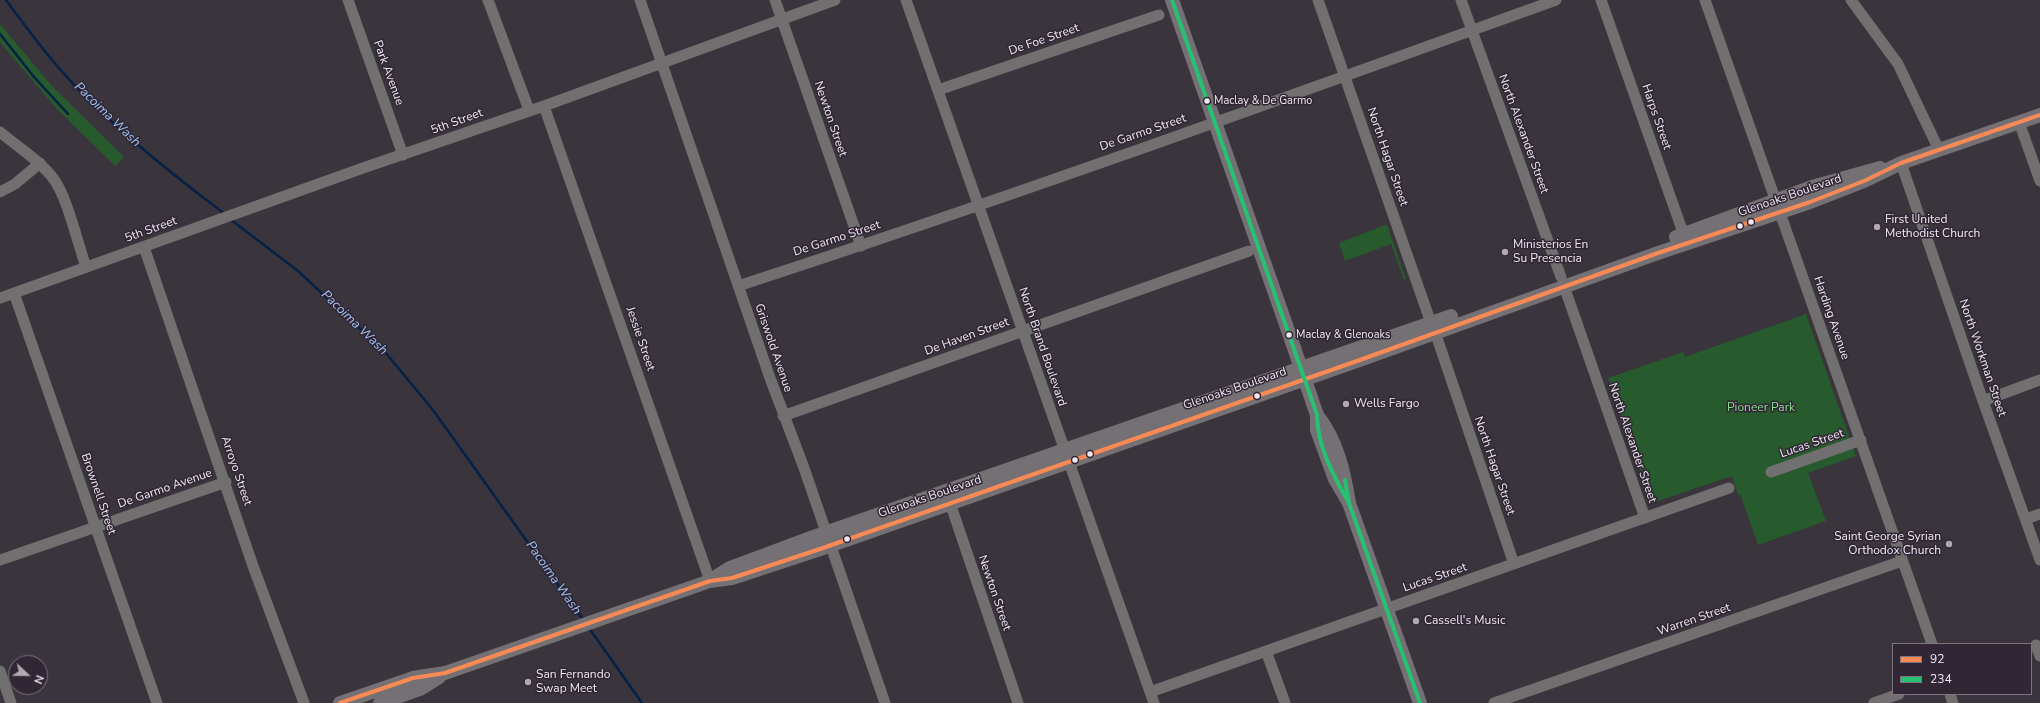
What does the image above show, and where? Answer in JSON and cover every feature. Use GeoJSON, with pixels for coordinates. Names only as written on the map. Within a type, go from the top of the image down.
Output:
{"type":"FeatureCollection","features":[{"type":"Feature","properties":{"kind":"main road"},"geometry":{"type":"LineString","coordinates":[[1172,0],[1316,415],[1327,428],[1344,471],[1349,503],[1420,703]]}},
{"type":"Feature","properties":{"kind":"main road","name":"Glenoaks Boulevard"},"geometry":{"type":"LineString","coordinates":[[340,703],[413,678],[445,673],[710,581],[732,578],[829,539],[1778,206],[1864,181],[1901,163],[2040,115]]}},
{"type":"Feature","properties":{"kind":"main road","name":"Glenoaks Boulevard"},"geometry":{"type":"LineString","coordinates":[[380,703],[420,689],[445,673]]}},
{"type":"Feature","properties":{"kind":"street","name":"Park Avenue"},"geometry":{"type":"LineString","coordinates":[[348,0],[403,155]]}},
{"type":"Feature","properties":{"kind":"street"},"geometry":{"type":"LineString","coordinates":[[488,0],[529,110]]}},
{"type":"Feature","properties":{"kind":"street","name":"Griswold Avenue"},"geometry":{"type":"LineString","coordinates":[[640,0],[783,416],[804,468],[886,703]]}},
{"type":"Feature","properties":{"kind":"street","name":"Newton Street"},"geometry":{"type":"LineString","coordinates":[[775,0],[861,246]]}},
{"type":"Feature","properties":{"kind":"street","name":"5th Street"},"geometry":{"type":"LineString","coordinates":[[0,298],[243,210],[544,106],[835,0]]}},
{"type":"Feature","properties":{"kind":"street","name":"North Brand Boulevard"},"geometry":{"type":"LineString","coordinates":[[906,0],[1154,703]]}},
{"type":"Feature","properties":{"kind":"street","name":"North Hagar Street"},"geometry":{"type":"LineString","coordinates":[[1318,0],[1433,327],[1514,564]]}},
{"type":"Feature","properties":{"kind":"street","name":"North Alexander Street"},"geometry":{"type":"LineString","coordinates":[[1460,0],[1562,282],[1645,518]]}},
{"type":"Feature","properties":{"kind":"street","name":"De Garmo Street"},"geometry":{"type":"LineString","coordinates":[[738,286],[861,246],[1215,122],[1556,0]]}},
{"type":"Feature","properties":{"kind":"street","name":"Harps Street"},"geometry":{"type":"LineString","coordinates":[[1601,0],[1685,239]]}},
{"type":"Feature","properties":{"kind":"street","name":"Harding Avenue"},"geometry":{"type":"LineString","coordinates":[[1705,0],[1932,643]]}},
{"type":"Feature","properties":{"kind":"street"},"geometry":{"type":"LineString","coordinates":[[1851,0],[1898,64],[1939,150]]}},
{"type":"Feature","properties":{"kind":"street","name":"De Foe Street"},"geometry":{"type":"LineString","coordinates":[[938,90],[1159,15]]}},
{"type":"Feature","properties":{"kind":"street","name":"Jessie Street"},"geometry":{"type":"LineString","coordinates":[[544,106],[710,581]]}},
{"type":"Feature","properties":{"kind":"street"},"geometry":{"type":"LineString","coordinates":[[2019,122],[2040,181]]}},
{"type":"Feature","properties":{"kind":"street"},"geometry":{"type":"LineString","coordinates":[[0,132],[40,164],[54,179],[61,192],[86,267]]}},
{"type":"Feature","properties":{"kind":"street","name":"North Workman Street"},"geometry":{"type":"LineString","coordinates":[[1901,163],[1983,401],[2040,560]]}},
{"type":"Feature","properties":{"kind":"street"},"geometry":{"type":"LineString","coordinates":[[0,192],[15,184],[40,164]]}},
{"type":"Feature","properties":{"kind":"street","name":"Arroyo Street"},"geometry":{"type":"LineString","coordinates":[[144,247],[274,624],[304,703]]}},
{"type":"Feature","properties":{"kind":"street","name":"De Haven Street"},"geometry":{"type":"LineString","coordinates":[[783,416],[1249,251]]}},
{"type":"Feature","properties":{"kind":"street","name":"Brownell Street"},"geometry":{"type":"LineString","coordinates":[[14,293],[157,703]]}},
{"type":"Feature","properties":{"kind":"street"},"geometry":{"type":"LineString","coordinates":[[1983,401],[2040,380]]}},
{"type":"Feature","properties":{"kind":"street","name":"Lucas Street"},"geometry":{"type":"LineString","coordinates":[[1771,472],[1861,440]]}},
{"type":"Feature","properties":{"kind":"street","name":"De Garmo Avenue"},"geometry":{"type":"LineString","coordinates":[[0,560],[226,482]]}},
{"type":"Feature","properties":{"kind":"street","name":"Lucas Street"},"geometry":{"type":"LineString","coordinates":[[1150,692],[1729,488]]}},
{"type":"Feature","properties":{"kind":"street","name":"Newton Street"},"geometry":{"type":"LineString","coordinates":[[948,497],[1018,703]]}},
{"type":"Feature","properties":{"kind":"street"},"geometry":{"type":"LineString","coordinates":[[2026,519],[2040,514]]}},
{"type":"Feature","properties":{"kind":"street","name":"Warren Street"},"geometry":{"type":"LineString","coordinates":[[1494,703],[1902,561]]}},
{"type":"Feature","properties":{"kind":"street"},"geometry":{"type":"LineString","coordinates":[[2036,645],[2040,656]]}},
{"type":"Feature","properties":{"kind":"street"},"geometry":{"type":"LineString","coordinates":[[1266,651],[1285,703]]}},
{"type":"Feature","properties":{"kind":"street"},"geometry":{"type":"LineString","coordinates":[[0,671],[11,703]]}},
{"type":"Feature","properties":{"kind":"street"},"geometry":{"type":"LineString","coordinates":[[1874,703],[1896,695]]}},
{"type":"Feature","properties":{"kind":"green space"},"geometry":{"type":"Polygon","coordinates":[[[0,24],[51,85],[124,157],[115,166],[57,109],[0,42],[0,24]]]}},
{"type":"Feature","properties":{"kind":"green space"},"geometry":{"type":"Polygon","coordinates":[[[1387,225],[1406,279],[1404,280],[1391,244],[1345,261],[1339,243],[1387,225]]]}},
{"type":"Feature","properties":{"kind":"green space","name":"Pioneer Park"},"geometry":{"type":"Polygon","coordinates":[[[1806,314],[1856,456],[1808,473],[1826,521],[1758,545],[1732,476],[1652,503],[1608,378],[1683,352],[1685,357],[1806,314]]]}},
{"type":"Feature","properties":{"kind":"waterway","name":"Pacoima Wash"},"geometry":{"type":"LineString","coordinates":[[6,0],[55,63],[88,99],[120,130],[154,159],[225,214]]}},
{"type":"Feature","properties":{"kind":"waterway"},"geometry":{"type":"LineString","coordinates":[[0,34],[34,77],[68,114]]}},
{"type":"Feature","properties":{"kind":"waterway","name":"Pacoima Wash"},"geometry":{"type":"LineString","coordinates":[[230,219],[298,271],[385,352],[433,410],[584,621]]}},
{"type":"Feature","properties":{"kind":"waterway","name":"Pacoima Wash"},"geometry":{"type":"LineString","coordinates":[[589,628],[642,703]]}},
{"type":"Feature","properties":{"kind":"transit line","name":"234"},"geometry":{"type":"LineString","coordinates":[[1172,0],[1317,415],[1323,450],[1332,472],[1349,503]]}},
{"type":"Feature","properties":{"kind":"transit line","name":"92"},"geometry":{"type":"LineString","coordinates":[[340,703],[413,678],[445,673],[710,581],[732,578],[820,549],[1357,361],[1658,253],[1810,202],[1864,181],[1901,163],[2040,115]]}},
{"type":"Feature","properties":{"kind":"transit line","name":"234"},"geometry":{"type":"LineString","coordinates":[[1345,480],[1349,503],[1420,703]]}},
{"type":"Feature","properties":{"kind":"place","name":"Maclay & De Garmo"},"geometry":{"type":"Point","coordinates":[1207,101]}},
{"type":"Feature","properties":{"kind":"place","name":"First United Methodist Church"},"geometry":{"type":"Point","coordinates":[1877,227]}},
{"type":"Feature","properties":{"kind":"place","name":"Ministerios En Su Presencia"},"geometry":{"type":"Point","coordinates":[1505,252]}},
{"type":"Feature","properties":{"kind":"place","name":"Maclay & Glenoaks"},"geometry":{"type":"Point","coordinates":[1289,335]}},
{"type":"Feature","properties":{"kind":"place","name":"Wells Fargo"},"geometry":{"type":"Point","coordinates":[1346,404]}},
{"type":"Feature","properties":{"kind":"place","name":"Saint George Syrian Orthodox Church"},"geometry":{"type":"Point","coordinates":[1949,544]}},
{"type":"Feature","properties":{"kind":"place","name":"Cassell's Music"},"geometry":{"type":"Point","coordinates":[1416,621]}},
{"type":"Feature","properties":{"kind":"place","name":"San Fernando Swap Meet"},"geometry":{"type":"Point","coordinates":[528,682]}}]}
